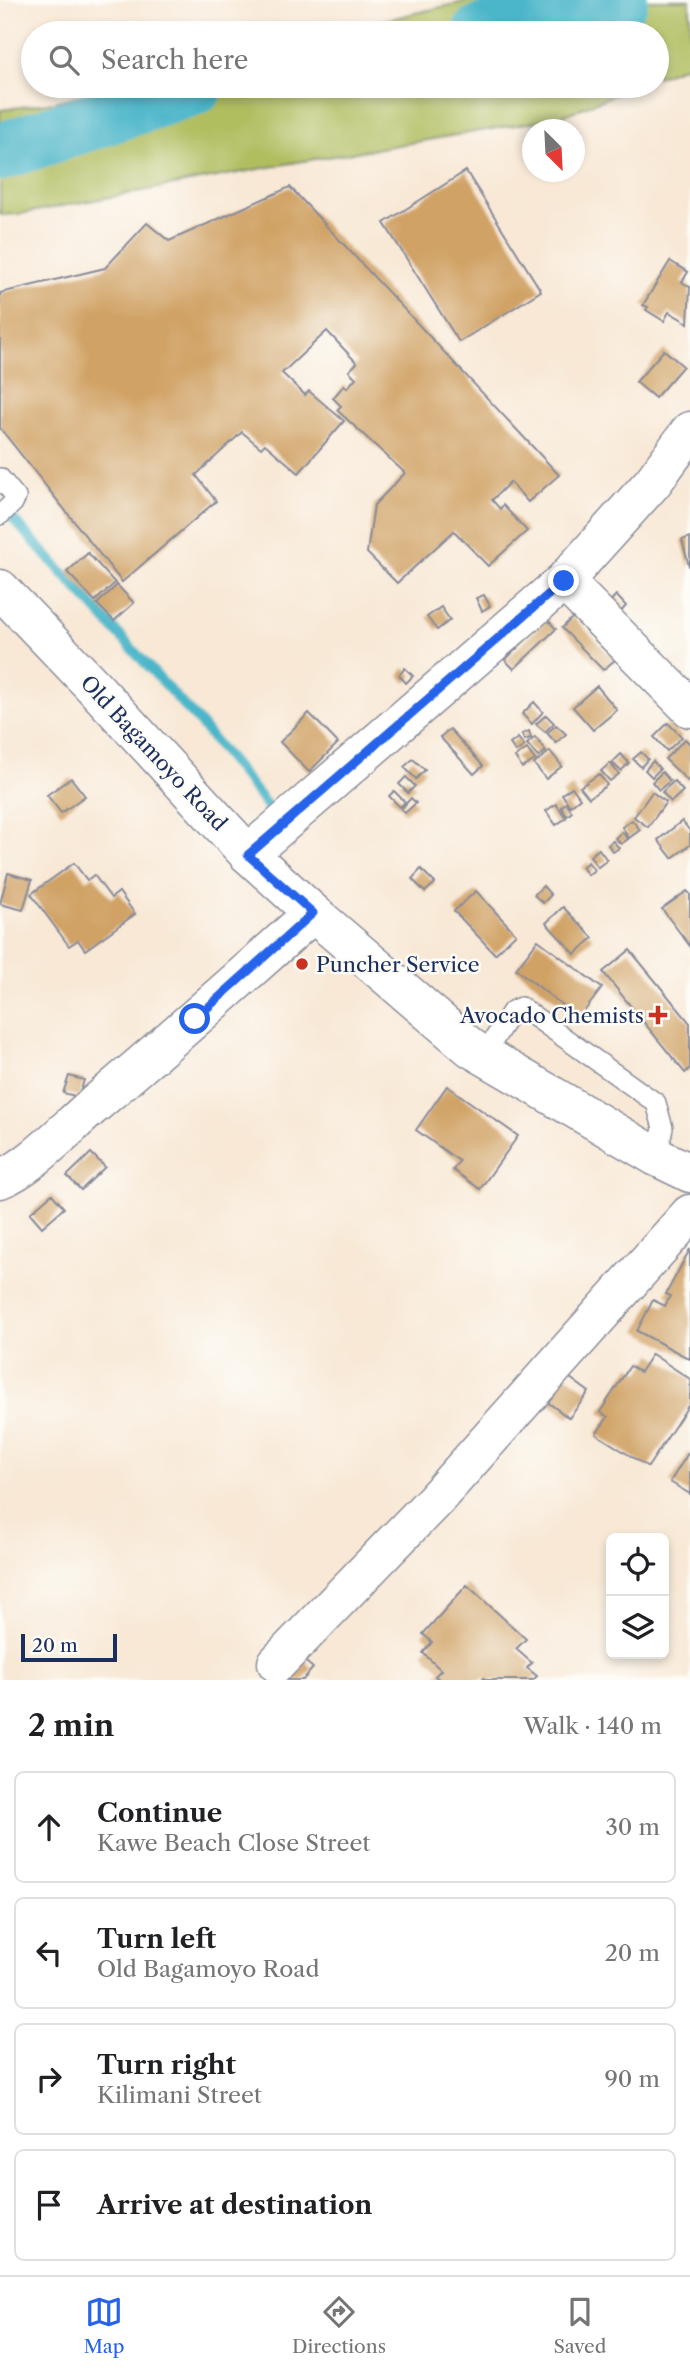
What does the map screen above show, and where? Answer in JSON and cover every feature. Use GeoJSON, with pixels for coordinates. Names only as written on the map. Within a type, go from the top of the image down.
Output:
{"type":"FeatureCollection","features":[{"type":"Feature","properties":{"kind":"street"},"geometry":{"type":"LineString","coordinates":[[248,855],[564,581],[653,482],[690,431]]}},
{"type":"Feature","properties":{"kind":"street"},"geometry":{"type":"LineString","coordinates":[[564,581],[690,708]]}},
{"type":"Feature","properties":{"kind":"street","name":"Old Bagamoyo Road"},"geometry":{"type":"LineString","coordinates":[[0,589],[248,855],[313,913],[471,1048],[673,1165]]}},
{"type":"Feature","properties":{"kind":"street"},"geometry":{"type":"LineString","coordinates":[[0,1179],[10,1175],[46,1146],[195,1019],[313,913]]}},
{"type":"Feature","properties":{"kind":"street"},"geometry":{"type":"LineString","coordinates":[[277,1663],[435,1500],[690,1214]]}},
{"type":"Feature","properties":{"kind":"lane"},"geometry":{"type":"LineString","coordinates":[[0,478],[16,496],[13,503],[0,515]]}},
{"type":"Feature","properties":{"kind":"lane"},"geometry":{"type":"LineString","coordinates":[[484,1055],[512,1011],[521,1007],[656,1103],[673,1165]]}},
{"type":"Feature","properties":{"kind":"green space"},"geometry":{"type":"Polygon","coordinates":[[[472,0],[690,0],[690,64],[669,72],[669,21],[381,21],[472,0]]]}},
{"type":"Feature","properties":{"kind":"green space"},"geometry":{"type":"Polygon","coordinates":[[[69,98],[606,98],[557,118],[522,119],[522,124],[286,164],[20,214],[0,215],[0,110],[69,98]]]}},
{"type":"Feature","properties":{"kind":"building"},"geometry":{"type":"Polygon","coordinates":[[[466,171],[541,291],[459,342],[384,223],[466,171]]]}},
{"type":"Feature","properties":{"kind":"building"},"geometry":{"type":"Polygon","coordinates":[[[290,187],[559,475],[528,502],[510,482],[492,500],[500,509],[503,505],[527,531],[488,566],[454,531],[397,583],[367,553],[374,505],[405,473],[337,410],[341,406],[333,398],[344,385],[347,388],[356,378],[349,371],[357,363],[327,331],[282,373],[305,395],[309,391],[344,421],[299,473],[265,444],[261,448],[242,432],[196,475],[216,501],[122,582],[0,428],[0,293],[105,268],[147,223],[169,241],[290,187]]]}},
{"type":"Feature","properties":{"kind":"building"},"geometry":{"type":"Polygon","coordinates":[[[670,261],[688,272],[682,282],[690,287],[688,323],[669,312],[664,321],[646,310],[648,307],[643,305],[670,261]]]}},
{"type":"Feature","properties":{"kind":"building"},"geometry":{"type":"Polygon","coordinates":[[[664,350],[683,366],[655,398],[636,382],[664,350]]]}},
{"type":"Feature","properties":{"kind":"building"},"geometry":{"type":"Polygon","coordinates":[[[690,537],[690,566],[689,566],[682,540],[690,537]]]}},
{"type":"Feature","properties":{"kind":"building"},"geometry":{"type":"Polygon","coordinates":[[[88,553],[115,583],[95,601],[67,572],[88,553]]]}},
{"type":"Feature","properties":{"kind":"building"},"geometry":{"type":"Polygon","coordinates":[[[117,585],[134,603],[114,621],[97,604],[117,585]]]}},
{"type":"Feature","properties":{"kind":"building"},"geometry":{"type":"Polygon","coordinates":[[[484,595],[490,606],[482,611],[476,598],[484,595]]]}},
{"type":"Feature","properties":{"kind":"building"},"geometry":{"type":"Polygon","coordinates":[[[616,595],[626,606],[618,615],[608,604],[616,595]]]}},
{"type":"Feature","properties":{"kind":"building"},"geometry":{"type":"Polygon","coordinates":[[[441,607],[450,620],[437,630],[427,617],[441,607]]]}},
{"type":"Feature","properties":{"kind":"building"},"geometry":{"type":"Polygon","coordinates":[[[573,617],[615,660],[603,670],[562,628],[573,617]]]}},
{"type":"Feature","properties":{"kind":"building"},"geometry":{"type":"Polygon","coordinates":[[[547,619],[556,629],[514,669],[505,660],[547,619]]]}},
{"type":"Feature","properties":{"kind":"building"},"geometry":{"type":"Polygon","coordinates":[[[405,668],[413,676],[406,683],[399,675],[405,668]]]}},
{"type":"Feature","properties":{"kind":"building"},"geometry":{"type":"Polygon","coordinates":[[[597,686],[617,710],[593,730],[573,707],[597,686]]]}},
{"type":"Feature","properties":{"kind":"building"},"geometry":{"type":"Polygon","coordinates":[[[534,702],[543,712],[532,724],[522,714],[534,702]]]}},
{"type":"Feature","properties":{"kind":"building"},"geometry":{"type":"Polygon","coordinates":[[[309,713],[338,743],[309,772],[280,742],[309,713]]]}},
{"type":"Feature","properties":{"kind":"building"},"geometry":{"type":"Polygon","coordinates":[[[546,715],[554,723],[545,732],[536,724],[546,715]]]}},
{"type":"Feature","properties":{"kind":"building"},"geometry":{"type":"Polygon","coordinates":[[[668,723],[682,737],[667,751],[654,737],[668,723]]]}},
{"type":"Feature","properties":{"kind":"building"},"geometry":{"type":"Polygon","coordinates":[[[556,725],[566,734],[556,743],[547,733],[556,725]]]}},
{"type":"Feature","properties":{"kind":"building"},"geometry":{"type":"Polygon","coordinates":[[[450,729],[483,766],[474,774],[440,737],[450,729]]]}},
{"type":"Feature","properties":{"kind":"building"},"geometry":{"type":"Polygon","coordinates":[[[529,731],[531,738],[524,740],[522,734],[529,731]]]}},
{"type":"Feature","properties":{"kind":"building"},"geometry":{"type":"Polygon","coordinates":[[[535,737],[546,751],[538,757],[527,744],[535,737]]]}},
{"type":"Feature","properties":{"kind":"building"},"geometry":{"type":"Polygon","coordinates":[[[518,738],[524,746],[516,752],[510,744],[518,738]]]}},
{"type":"Feature","properties":{"kind":"building"},"geometry":{"type":"Polygon","coordinates":[[[685,739],[690,744],[688,781],[665,759],[685,739]]]}},
{"type":"Feature","properties":{"kind":"building"},"geometry":{"type":"Polygon","coordinates":[[[527,749],[535,760],[522,768],[515,757],[527,749]]]}},
{"type":"Feature","properties":{"kind":"building"},"geometry":{"type":"Polygon","coordinates":[[[550,751],[562,766],[546,779],[534,764],[550,751]]]}},
{"type":"Feature","properties":{"kind":"building"},"geometry":{"type":"Polygon","coordinates":[[[641,752],[648,759],[641,767],[633,759],[641,752]]]}},
{"type":"Feature","properties":{"kind":"building"},"geometry":{"type":"Polygon","coordinates":[[[621,754],[629,763],[621,771],[612,763],[621,754]]]}},
{"type":"Feature","properties":{"kind":"building"},"geometry":{"type":"Polygon","coordinates":[[[413,759],[425,770],[416,779],[404,767],[413,759]]]}},
{"type":"Feature","properties":{"kind":"building"},"geometry":{"type":"Polygon","coordinates":[[[653,761],[660,769],[652,777],[645,770],[653,761]]]}},
{"type":"Feature","properties":{"kind":"building"},"geometry":{"type":"Polygon","coordinates":[[[610,763],[619,774],[610,781],[601,771],[610,763]]]}},
{"type":"Feature","properties":{"kind":"building"},"geometry":{"type":"Polygon","coordinates":[[[662,772],[670,781],[659,790],[652,782],[662,772]]]}},
{"type":"Feature","properties":{"kind":"building"},"geometry":{"type":"Polygon","coordinates":[[[599,774],[607,785],[589,798],[580,787],[599,774]]]}},
{"type":"Feature","properties":{"kind":"building"},"geometry":{"type":"Polygon","coordinates":[[[406,777],[415,786],[408,793],[399,784],[406,777]]]}},
{"type":"Feature","properties":{"kind":"building"},"geometry":{"type":"Polygon","coordinates":[[[71,778],[85,796],[61,813],[47,795],[71,778]]]}},
{"type":"Feature","properties":{"kind":"building"},"geometry":{"type":"Polygon","coordinates":[[[674,781],[683,791],[671,802],[662,792],[674,781]]]}},
{"type":"Feature","properties":{"kind":"building"},"geometry":{"type":"Polygon","coordinates":[[[572,787],[580,798],[570,806],[562,794],[572,787]]]}},
{"type":"Feature","properties":{"kind":"building"},"geometry":{"type":"Polygon","coordinates":[[[394,791],[405,802],[400,807],[389,796],[394,791]]]}},
{"type":"Feature","properties":{"kind":"building"},"geometry":{"type":"Polygon","coordinates":[[[652,792],[666,802],[648,827],[634,817],[652,792]]]}},
{"type":"Feature","properties":{"kind":"building"},"geometry":{"type":"Polygon","coordinates":[[[411,798],[416,803],[405,813],[401,809],[411,798]]]}},
{"type":"Feature","properties":{"kind":"building"},"geometry":{"type":"Polygon","coordinates":[[[566,803],[572,812],[567,816],[561,807],[566,803]]]}},
{"type":"Feature","properties":{"kind":"building"},"geometry":{"type":"Polygon","coordinates":[[[556,804],[566,818],[556,825],[546,811],[556,804]]]}},
{"type":"Feature","properties":{"kind":"building"},"geometry":{"type":"Polygon","coordinates":[[[632,820],[640,830],[629,838],[622,827],[632,820]]]}},
{"type":"Feature","properties":{"kind":"building"},"geometry":{"type":"Polygon","coordinates":[[[682,821],[690,831],[690,845],[672,858],[658,840],[682,821]]]}},
{"type":"Feature","properties":{"kind":"building"},"geometry":{"type":"Polygon","coordinates":[[[622,832],[628,839],[621,844],[615,838],[622,832]]]}},
{"type":"Feature","properties":{"kind":"building"},"geometry":{"type":"Polygon","coordinates":[[[613,841],[619,848],[613,852],[608,845],[613,841]]]}},
{"type":"Feature","properties":{"kind":"building"},"geometry":{"type":"Polygon","coordinates":[[[599,849],[607,860],[598,867],[590,856],[599,849]]]}},
{"type":"Feature","properties":{"kind":"building"},"geometry":{"type":"Polygon","coordinates":[[[588,862],[594,870],[588,875],[582,867],[588,862]]]}},
{"type":"Feature","properties":{"kind":"building"},"geometry":{"type":"Polygon","coordinates":[[[74,863],[87,880],[94,875],[111,898],[119,892],[135,914],[85,950],[78,940],[69,946],[31,894],[74,863]]]}},
{"type":"Feature","properties":{"kind":"building"},"geometry":{"type":"Polygon","coordinates":[[[421,869],[435,883],[425,892],[412,879],[421,869]]]}},
{"type":"Feature","properties":{"kind":"building"},"geometry":{"type":"Polygon","coordinates":[[[8,873],[32,880],[23,910],[0,904],[8,873]]]}},
{"type":"Feature","properties":{"kind":"building"},"geometry":{"type":"Polygon","coordinates":[[[543,886],[551,895],[543,903],[534,895],[543,886]]]}},
{"type":"Feature","properties":{"kind":"building"},"geometry":{"type":"Polygon","coordinates":[[[476,891],[516,934],[495,954],[454,911],[476,891]]]}},
{"type":"Feature","properties":{"kind":"building"},"geometry":{"type":"Polygon","coordinates":[[[687,891],[690,894],[690,946],[662,909],[687,891]]]}},
{"type":"Feature","properties":{"kind":"building"},"geometry":{"type":"Polygon","coordinates":[[[563,907],[593,938],[575,954],[546,923],[563,907]]]}},
{"type":"Feature","properties":{"kind":"building"},"geometry":{"type":"Polygon","coordinates":[[[538,940],[602,988],[579,1018],[516,969],[538,940]]]}},
{"type":"Feature","properties":{"kind":"building"},"geometry":{"type":"Polygon","coordinates":[[[630,950],[690,1023],[690,1068],[685,1073],[603,972],[630,950]]]}},
{"type":"Feature","properties":{"kind":"building"},"geometry":{"type":"Polygon","coordinates":[[[69,1076],[84,1080],[79,1097],[63,1093],[69,1076]]]}},
{"type":"Feature","properties":{"kind":"building"},"geometry":{"type":"Polygon","coordinates":[[[447,1086],[518,1136],[480,1189],[453,1170],[459,1161],[416,1130],[447,1086]]]}},
{"type":"Feature","properties":{"kind":"building"},"geometry":{"type":"Polygon","coordinates":[[[91,1153],[105,1167],[81,1190],[67,1176],[91,1153]]]}},
{"type":"Feature","properties":{"kind":"building"},"geometry":{"type":"Polygon","coordinates":[[[52,1194],[64,1208],[42,1227],[30,1213],[52,1194]]]}},
{"type":"Feature","properties":{"kind":"building"},"geometry":{"type":"Polygon","coordinates":[[[690,1249],[690,1359],[637,1331],[653,1300],[665,1306],[670,1296],[666,1294],[690,1249]]]}},
{"type":"Feature","properties":{"kind":"building"},"geometry":{"type":"Polygon","coordinates":[[[652,1354],[690,1379],[690,1403],[648,1467],[596,1434],[608,1417],[600,1412],[630,1366],[640,1372],[652,1354]]]}},
{"type":"Feature","properties":{"kind":"building"},"geometry":{"type":"Polygon","coordinates":[[[562,1372],[589,1392],[569,1418],[542,1398],[562,1372]]]}},
{"type":"Feature","properties":{"kind":"building"},"geometry":{"type":"Polygon","coordinates":[[[690,1450],[690,1494],[670,1482],[690,1450]]]}},
{"type":"Feature","properties":{"kind":"building"},"geometry":{"type":"Polygon","coordinates":[[[467,1585],[526,1639],[516,1649],[532,1663],[527,1668],[537,1676],[533,1680],[440,1680],[435,1676],[441,1670],[423,1653],[432,1642],[423,1634],[467,1585]]]}},
{"type":"Feature","properties":{"kind":"building"},"geometry":{"type":"Polygon","coordinates":[[[300,1657],[313,1668],[303,1680],[281,1680],[300,1657]]]}},
{"type":"Feature","properties":{"kind":"waterway"},"geometry":{"type":"LineString","coordinates":[[551,21],[619,0]]}},
{"type":"Feature","properties":{"kind":"waterway"},"geometry":{"type":"LineString","coordinates":[[0,152],[160,98]]}},
{"type":"Feature","properties":{"kind":"waterway"},"geometry":{"type":"LineString","coordinates":[[4,509],[200,723],[268,807]]}},
{"type":"Feature","properties":{"kind":"place","name":"Puncher Service"},"geometry":{"type":"Point","coordinates":[302,964]}},
{"type":"Feature","properties":{"kind":"place","name":"Avocado Chemists"},"geometry":{"type":"Point","coordinates":[658,1015]}},
{"type":"Feature","properties":{"kind":"route"},"geometry":{"type":"LineString","coordinates":[[195,1019],[313,913],[248,855],[564,581]]}}]}
